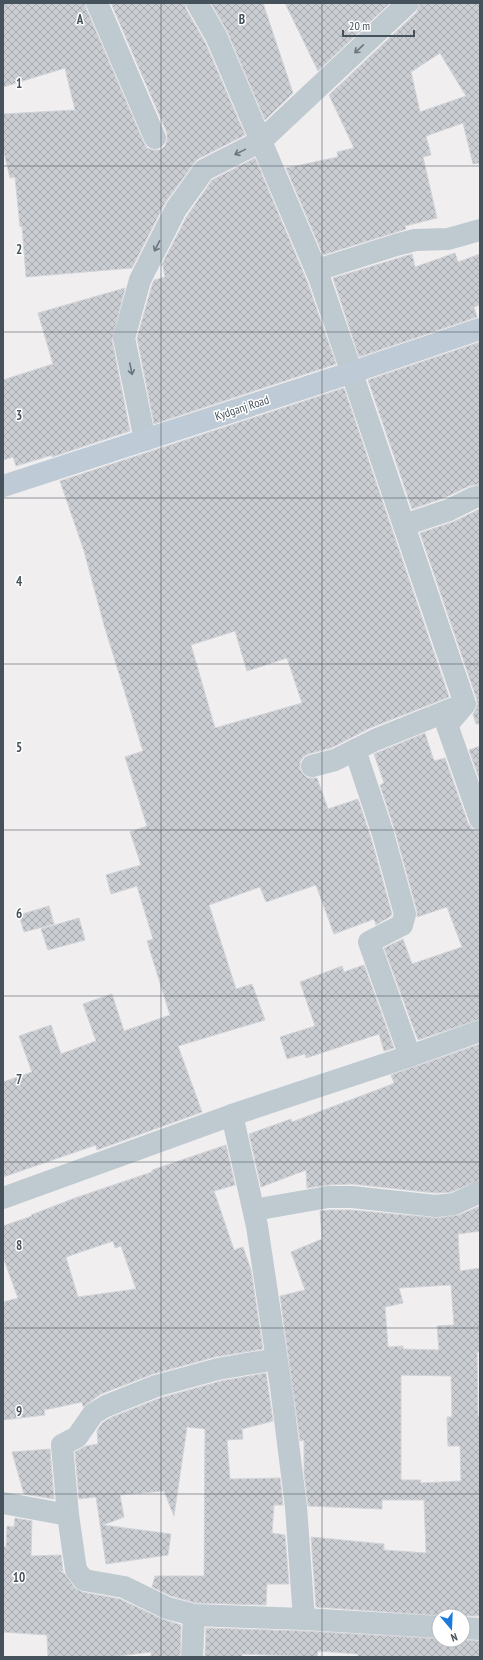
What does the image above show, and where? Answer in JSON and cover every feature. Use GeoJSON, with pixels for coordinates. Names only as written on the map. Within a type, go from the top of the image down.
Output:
{"type":"FeatureCollection","features":[{"type":"Feature","properties":{"kind":"main road","name":"Kydganj Road"},"geometry":{"type":"LineString","coordinates":[[3,486],[480,329]]}},
{"type":"Feature","properties":{"kind":"street"},"geometry":{"type":"LineString","coordinates":[[97,3],[155,138]]}},
{"type":"Feature","properties":{"kind":"street"},"geometry":{"type":"LineString","coordinates":[[197,3],[216,36],[317,270],[465,704]]}},
{"type":"Feature","properties":{"kind":"street"},"geometry":{"type":"LineString","coordinates":[[145,440],[124,338],[140,280],[176,209],[204,170],[261,141],[408,3]]}},
{"type":"Feature","properties":{"kind":"street"},"geometry":{"type":"LineString","coordinates":[[317,270],[415,240],[448,239],[480,230]]}},
{"type":"Feature","properties":{"kind":"street"},"geometry":{"type":"LineString","coordinates":[[404,525],[449,510],[480,496]]}},
{"type":"Feature","properties":{"kind":"street"},"geometry":{"type":"LineString","coordinates":[[312,766],[335,760],[375,740],[465,704]]}},
{"type":"Feature","properties":{"kind":"street"},"geometry":{"type":"LineString","coordinates":[[465,704],[447,725],[480,819]]}},
{"type":"Feature","properties":{"kind":"street"},"geometry":{"type":"LineString","coordinates":[[355,750],[383,834],[404,914],[402,925],[369,942],[410,1056]]}},
{"type":"Feature","properties":{"kind":"street"},"geometry":{"type":"LineString","coordinates":[[3,1198],[232,1115],[410,1056],[480,1031]]}},
{"type":"Feature","properties":{"kind":"street"},"geometry":{"type":"LineString","coordinates":[[232,1115],[254,1210],[276,1359],[296,1507],[304,1619]]}},
{"type":"Feature","properties":{"kind":"street"},"geometry":{"type":"LineString","coordinates":[[254,1210],[328,1197],[352,1197],[436,1206],[454,1204],[480,1192]]}},
{"type":"Feature","properties":{"kind":"street"},"geometry":{"type":"LineString","coordinates":[[276,1359],[218,1369],[156,1386],[106,1406],[93,1414],[77,1437],[62,1445],[68,1515],[76,1570],[84,1580],[124,1587],[167,1608],[194,1615],[304,1619],[431,1627]]}},
{"type":"Feature","properties":{"kind":"street"},"geometry":{"type":"LineString","coordinates":[[3,1503],[68,1515]]}},
{"type":"Feature","properties":{"kind":"street"},"geometry":{"type":"LineString","coordinates":[[192,1657],[194,1615]]}},
{"type":"Feature","properties":{"kind":"building"},"geometry":{"type":"Polygon","coordinates":[[[3,3],[85,3],[144,143],[147,148],[153,150],[160,150],[165,146],[167,133],[111,3],[185,3],[186,9],[205,42],[245,135],[198,159],[194,163],[165,203],[132,268],[26,277],[22,226],[20,227],[15,177],[10,178],[3,148],[3,114],[75,110],[65,68],[3,87],[3,3]]]}},
{"type":"Feature","properties":{"kind":"building"},"geometry":{"type":"Polygon","coordinates":[[[211,3],[263,3],[293,93],[265,120],[227,31],[211,3]]]}},
{"type":"Feature","properties":{"kind":"building"},"geometry":{"type":"Polygon","coordinates":[[[285,3],[390,3],[318,71],[285,3]]]}},
{"type":"Feature","properties":{"kind":"building"},"geometry":{"type":"Polygon","coordinates":[[[420,3],[480,3],[480,163],[473,164],[463,123],[426,136],[431,155],[423,157],[437,218],[405,226],[406,229],[323,255],[286,168],[338,157],[337,152],[354,148],[329,95],[417,12],[420,3]],[[440,53],[411,72],[420,112],[466,96],[440,53]]]}},
{"type":"Feature","properties":{"kind":"building"},"geometry":{"type":"Polygon","coordinates":[[[255,158],[307,281],[336,364],[154,424],[137,338],[152,285],[154,280],[165,277],[163,265],[161,266],[187,216],[212,180],[255,158]]]}},
{"type":"Feature","properties":{"kind":"building"},"geometry":{"type":"Polygon","coordinates":[[[455,253],[458,262],[480,254],[480,305],[474,307],[477,317],[359,357],[333,278],[412,254],[415,267],[455,253]]]}},
{"type":"Feature","properties":{"kind":"building"},"geometry":{"type":"Polygon","coordinates":[[[125,288],[112,340],[130,431],[52,457],[52,455],[16,466],[13,457],[3,460],[3,380],[53,364],[38,313],[125,288]]]}},
{"type":"Feature","properties":{"kind":"building"},"geometry":{"type":"Polygon","coordinates":[[[480,342],[480,484],[469,486],[444,498],[412,509],[368,380],[480,342]]]}},
{"type":"Feature","properties":{"kind":"building"},"geometry":{"type":"Polygon","coordinates":[[[344,388],[449,697],[370,728],[331,748],[308,754],[303,757],[300,762],[300,769],[303,774],[308,778],[317,778],[328,809],[358,799],[371,838],[392,914],[391,916],[376,925],[374,919],[334,934],[316,885],[266,902],[260,887],[209,905],[236,989],[252,984],[265,1020],[178,1046],[202,1112],[97,1150],[96,1145],[3,1177],[3,1082],[32,1072],[19,1036],[51,1025],[61,1054],[96,1041],[83,1004],[112,994],[124,1031],[170,1015],[147,941],[153,939],[137,886],[111,894],[106,875],[141,865],[130,832],[147,826],[125,757],[143,751],[104,625],[84,551],[60,481],[344,388]],[[235,631],[191,645],[215,728],[302,703],[287,658],[247,671],[235,631]]]}},
{"type":"Feature","properties":{"kind":"building"},"geometry":{"type":"Polygon","coordinates":[[[480,509],[480,724],[476,724],[473,714],[477,707],[477,700],[420,533],[453,522],[480,509]]]}},
{"type":"Feature","properties":{"kind":"building"},"geometry":{"type":"Polygon","coordinates":[[[425,733],[434,761],[445,758],[468,823],[472,829],[480,831],[480,1019],[418,1040],[384,948],[403,939],[412,964],[462,947],[447,907],[417,917],[417,911],[395,831],[380,785],[384,783],[374,754],[425,733]]]}},
{"type":"Feature","properties":{"kind":"building"},"geometry":{"type":"Polygon","coordinates":[[[480,746],[480,781],[469,750],[480,746]]]}},
{"type":"Feature","properties":{"kind":"building"},"geometry":{"type":"Polygon","coordinates":[[[49,906],[54,924],[24,932],[19,915],[49,906]]]}},
{"type":"Feature","properties":{"kind":"building"},"geometry":{"type":"Polygon","coordinates":[[[79,918],[85,940],[48,950],[41,929],[79,918]]]}},
{"type":"Feature","properties":{"kind":"building"},"geometry":{"type":"Polygon","coordinates":[[[364,965],[394,1048],[384,1051],[379,1034],[306,1058],[305,1054],[287,1059],[280,1037],[315,1026],[300,982],[342,966],[344,972],[364,965]]]}},
{"type":"Feature","properties":{"kind":"building"},"geometry":{"type":"Polygon","coordinates":[[[480,1044],[480,1180],[451,1192],[436,1193],[352,1184],[307,1188],[306,1170],[261,1187],[249,1134],[291,1119],[292,1122],[390,1085],[394,1083],[391,1075],[480,1044]]]}},
{"type":"Feature","properties":{"kind":"building"},"geometry":{"type":"Polygon","coordinates":[[[226,1145],[235,1185],[214,1191],[234,1250],[243,1247],[251,1270],[263,1349],[215,1357],[153,1374],[101,1394],[83,1407],[82,1402],[44,1410],[45,1415],[3,1420],[3,1302],[18,1298],[3,1257],[3,1226],[75,1198],[152,1172],[152,1170],[226,1145]],[[113,1241],[66,1257],[78,1297],[136,1289],[121,1246],[115,1248],[113,1241]]]}},
{"type":"Feature","properties":{"kind":"building"},"geometry":{"type":"Polygon","coordinates":[[[480,1206],[480,1231],[458,1234],[460,1271],[480,1268],[480,1352],[477,1352],[478,1416],[480,1416],[480,1616],[471,1616],[471,1608],[431,1608],[431,1615],[316,1607],[311,1537],[384,1544],[384,1550],[426,1553],[424,1500],[382,1500],[382,1509],[308,1506],[304,1473],[304,1440],[300,1441],[280,1296],[305,1290],[291,1252],[322,1239],[320,1211],[351,1210],[437,1218],[459,1215],[480,1206]],[[451,1285],[399,1288],[403,1303],[385,1307],[388,1347],[403,1346],[403,1349],[439,1350],[437,1326],[454,1325],[451,1285]],[[401,1375],[401,1480],[421,1480],[420,1483],[461,1481],[460,1446],[448,1446],[447,1417],[452,1417],[451,1376],[401,1375]]]}},
{"type":"Feature","properties":{"kind":"building"},"geometry":{"type":"Polygon","coordinates":[[[266,1373],[273,1421],[242,1429],[243,1439],[227,1440],[230,1479],[280,1478],[283,1505],[274,1505],[272,1533],[285,1535],[289,1584],[267,1584],[266,1605],[196,1603],[171,1596],[152,1587],[155,1576],[204,1576],[205,1429],[187,1427],[174,1516],[164,1491],[120,1495],[124,1517],[103,1525],[171,1534],[168,1555],[106,1564],[96,1497],[79,1499],[75,1452],[86,1446],[98,1444],[97,1431],[102,1423],[112,1417],[160,1398],[221,1381],[266,1373]]]}},
{"type":"Feature","properties":{"kind":"building"},"geometry":{"type":"Polygon","coordinates":[[[50,1449],[54,1499],[24,1494],[12,1452],[50,1449]]]}},
{"type":"Feature","properties":{"kind":"building"},"geometry":{"type":"Polygon","coordinates":[[[15,1518],[32,1521],[31,1556],[61,1555],[63,1571],[59,1571],[64,1573],[75,1588],[82,1592],[120,1599],[162,1619],[181,1625],[180,1657],[151,1657],[151,1652],[111,1657],[48,1657],[47,1635],[3,1632],[3,1547],[6,1547],[7,1526],[14,1527],[15,1518]]]}},
{"type":"Feature","properties":{"kind":"building"},"geometry":{"type":"Polygon","coordinates":[[[206,1628],[303,1631],[431,1638],[431,1648],[471,1648],[471,1640],[480,1641],[480,1657],[358,1657],[358,1654],[318,1651],[317,1657],[242,1654],[242,1657],[205,1657],[206,1628]]]}}]}
